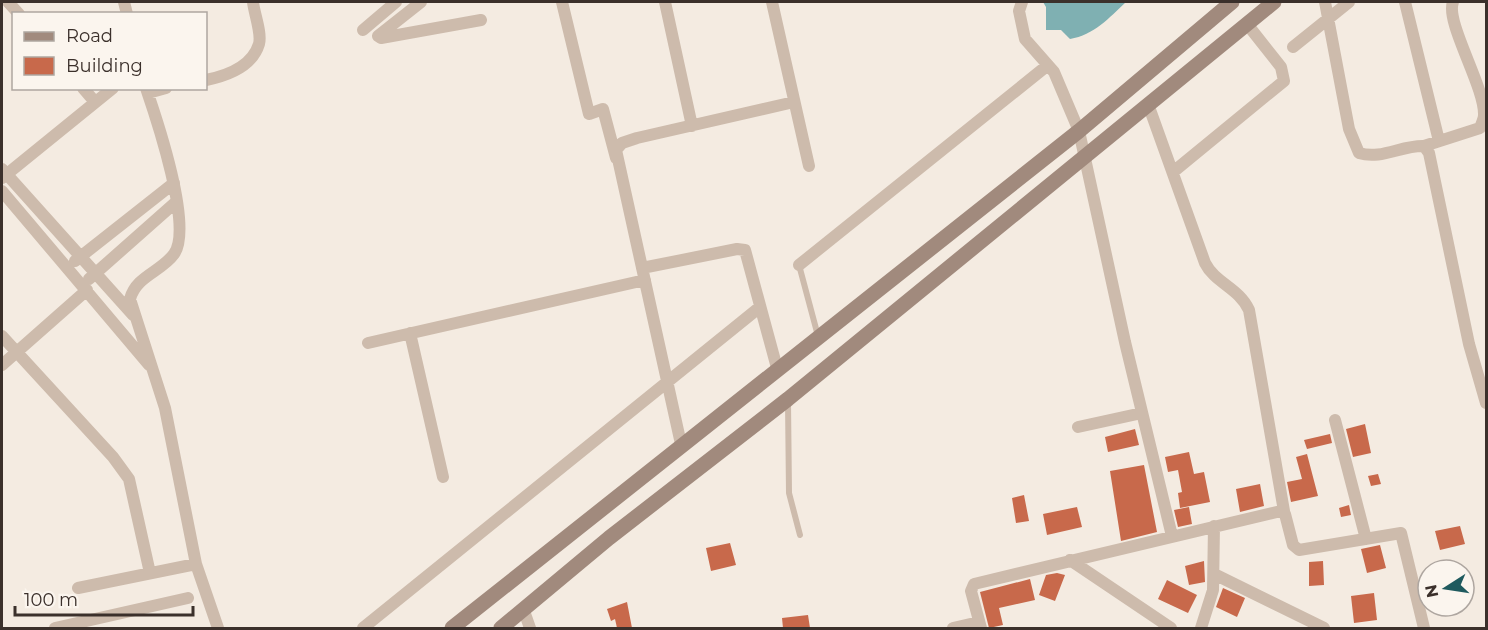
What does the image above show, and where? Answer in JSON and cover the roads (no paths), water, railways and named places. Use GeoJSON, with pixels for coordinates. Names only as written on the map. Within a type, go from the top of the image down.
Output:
{"type":"FeatureCollection","features":[{"type":"Feature","properties":{"kind":"street"},"geometry":{"type":"LineString","coordinates":[[207,80],[225,76],[241,68],[254,53],[259,42],[252,2]]}},
{"type":"Feature","properties":{"kind":"street"},"geometry":{"type":"LineString","coordinates":[[363,30],[396,2]]}},
{"type":"Feature","properties":{"kind":"street"},"geometry":{"type":"LineString","coordinates":[[421,2],[378,33],[378,36],[381,38],[481,20]]}},
{"type":"Feature","properties":{"kind":"street"},"geometry":{"type":"LineString","coordinates":[[562,2],[589,114],[603,108],[644,274],[681,444]]}},
{"type":"Feature","properties":{"kind":"street"},"geometry":{"type":"LineString","coordinates":[[665,2],[692,126]]}},
{"type":"Feature","properties":{"kind":"street"},"geometry":{"type":"LineString","coordinates":[[772,2],[808,166]]}},
{"type":"Feature","properties":{"kind":"street"},"geometry":{"type":"LineString","coordinates":[[1022,2],[1019,11],[1025,39],[1061,84],[1079,130],[1172,536]]}},
{"type":"Feature","properties":{"kind":"street"},"geometry":{"type":"LineString","coordinates":[[452,628],[1079,130],[1232,2]]}},
{"type":"Feature","properties":{"kind":"street"},"geometry":{"type":"LineString","coordinates":[[501,628],[609,538],[788,399],[1274,2]]}},
{"type":"Feature","properties":{"kind":"street"},"geometry":{"type":"LineString","coordinates":[[1325,2],[1349,129],[1359,153],[1369,156],[1424,146],[1480,129],[1484,115],[1461,37],[1451,18],[1453,2]]}},
{"type":"Feature","properties":{"kind":"street"},"geometry":{"type":"LineString","coordinates":[[1293,47],[1349,2]]}},
{"type":"Feature","properties":{"kind":"street"},"geometry":{"type":"LineString","coordinates":[[1405,2],[1438,141]]}},
{"type":"Feature","properties":{"kind":"street"},"geometry":{"type":"LineString","coordinates":[[1173,172],[1284,81],[1281,67],[1247,24]]}},
{"type":"Feature","properties":{"kind":"street"},"geometry":{"type":"LineString","coordinates":[[799,265],[1048,65]]}},
{"type":"Feature","properties":{"kind":"street"},"geometry":{"type":"LineString","coordinates":[[85,90],[94,102]]}},
{"type":"Feature","properties":{"kind":"street"},"geometry":{"type":"LineString","coordinates":[[110,90],[3,174],[135,318]]}},
{"type":"Feature","properties":{"kind":"street"},"geometry":{"type":"LineString","coordinates":[[147,91],[174,183],[179,245],[168,261],[138,283],[130,299],[165,408],[196,564],[218,628]]}},
{"type":"Feature","properties":{"kind":"street"},"geometry":{"type":"LineString","coordinates":[[617,162],[616,150],[622,143],[795,102]]}},
{"type":"Feature","properties":{"kind":"street"},"geometry":{"type":"LineString","coordinates":[[1148,104],[1209,272],[1236,290],[1249,310],[1284,511],[1296,549],[1305,550],[1401,533],[1424,628]]}},
{"type":"Feature","properties":{"kind":"street"},"geometry":{"type":"LineString","coordinates":[[1424,146],[1432,167],[1469,344],[1486,404]]}},
{"type":"Feature","properties":{"kind":"street"},"geometry":{"type":"LineString","coordinates":[[67,267],[174,183]]}},
{"type":"Feature","properties":{"kind":"street"},"geometry":{"type":"LineString","coordinates":[[2,191],[154,371]]}},
{"type":"Feature","properties":{"kind":"street"},"geometry":{"type":"LineString","coordinates":[[2,365],[85,288],[94,274],[176,202]]}},
{"type":"Feature","properties":{"kind":"street"},"geometry":{"type":"LineString","coordinates":[[368,343],[737,249],[745,250],[777,368]]}},
{"type":"Feature","properties":{"kind":"street"},"geometry":{"type":"LineString","coordinates":[[363,628],[760,307]]}},
{"type":"Feature","properties":{"kind":"street"},"geometry":{"type":"LineString","coordinates":[[410,333],[443,477]]}},
{"type":"Feature","properties":{"kind":"street"},"geometry":{"type":"LineString","coordinates":[[2,336],[112,457],[129,479],[150,573]]}},
{"type":"Feature","properties":{"kind":"street"},"geometry":{"type":"LineString","coordinates":[[1078,427],[1142,413]]}},
{"type":"Feature","properties":{"kind":"street"},"geometry":{"type":"LineString","coordinates":[[1335,420],[1366,539]]}},
{"type":"Feature","properties":{"kind":"street"},"geometry":{"type":"LineString","coordinates":[[953,628],[980,625],[971,591],[974,585],[1070,560],[1284,511]]}},
{"type":"Feature","properties":{"kind":"street"},"geometry":{"type":"LineString","coordinates":[[1201,628],[1213,590],[1214,526]]}},
{"type":"Feature","properties":{"kind":"street"},"geometry":{"type":"LineString","coordinates":[[1070,560],[1171,628]]}},
{"type":"Feature","properties":{"kind":"street"},"geometry":{"type":"LineString","coordinates":[[78,588],[196,564]]}},
{"type":"Feature","properties":{"kind":"street"},"geometry":{"type":"LineString","coordinates":[[1214,574],[1324,628]]}},
{"type":"Feature","properties":{"kind":"street"},"geometry":{"type":"LineString","coordinates":[[55,628],[188,598]]}},
{"type":"Feature","properties":{"kind":"street"},"geometry":{"type":"LineString","coordinates":[[524,611],[530,628]]}},
{"type":"Feature","properties":{"kind":"lane"},"geometry":{"type":"LineString","coordinates":[[799,265],[818,336]]}},
{"type":"Feature","properties":{"kind":"lane"},"geometry":{"type":"LineString","coordinates":[[788,399],[789,493],[800,535]]}},
{"type":"Feature","properties":{"kind":"water"},"geometry":{"type":"Polygon","coordinates":[[[1043,2],[1126,2],[1094,30],[1070,39],[1061,30],[1046,30],[1046,7],[1043,2]]]}}]}
